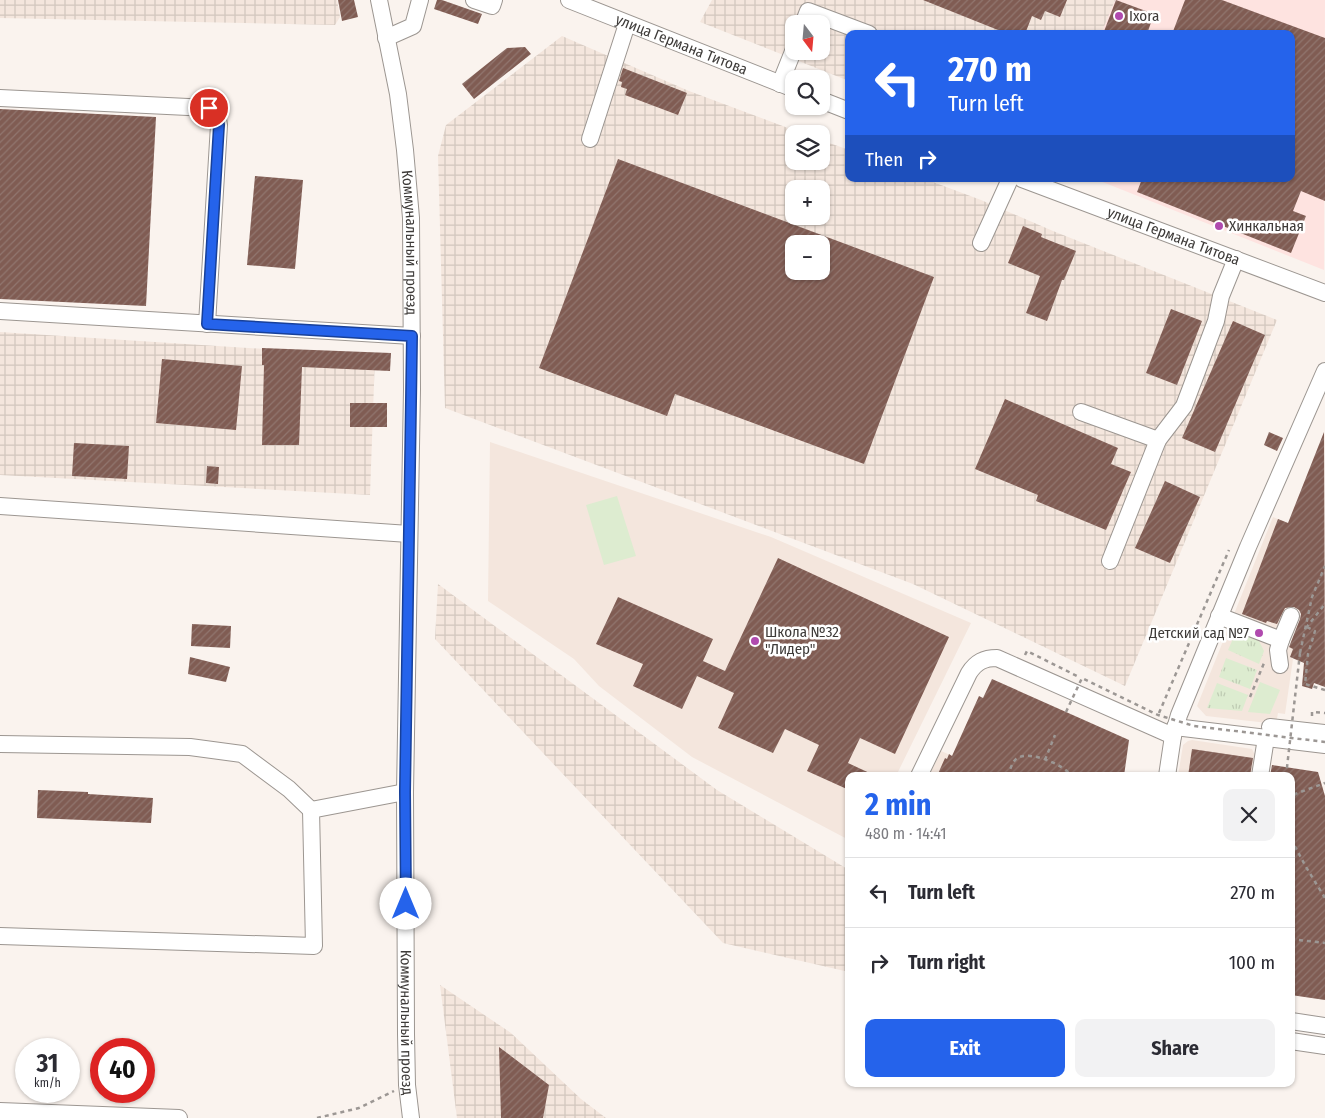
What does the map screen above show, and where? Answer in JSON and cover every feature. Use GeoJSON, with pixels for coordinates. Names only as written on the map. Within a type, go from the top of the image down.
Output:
{"type":"FeatureCollection","features":[{"type":"Feature","properties":{"kind":"street","name":"Коммунальный проезд"},"geometry":{"type":"LineString","coordinates":[[379,0],[398,94],[411,226],[412,336],[405,792],[407,1086],[411,1118]]}},
{"type":"Feature","properties":{"kind":"street"},"geometry":{"type":"LineString","coordinates":[[386,38],[413,26],[420,0]]}},
{"type":"Feature","properties":{"kind":"street"},"geometry":{"type":"LineString","coordinates":[[474,0],[492,6],[494,0]]}},
{"type":"Feature","properties":{"kind":"street","name":"улица Германа Титова"},"geometry":{"type":"LineString","coordinates":[[569,0],[785,86]]}},
{"type":"Feature","properties":{"kind":"street"},"geometry":{"type":"LineString","coordinates":[[806,15],[808,10],[821,15]]}},
{"type":"Feature","properties":{"kind":"street"},"geometry":{"type":"LineString","coordinates":[[830,19],[860,30]]}},
{"type":"Feature","properties":{"kind":"street"},"geometry":{"type":"LineString","coordinates":[[590,139],[627,24]]}},
{"type":"Feature","properties":{"kind":"street"},"geometry":{"type":"LineString","coordinates":[[0,98],[209,108],[217,113],[219,125],[207,324]]}},
{"type":"Feature","properties":{"kind":"street"},"geometry":{"type":"LineString","coordinates":[[830,104],[845,109]]}},
{"type":"Feature","properties":{"kind":"street"},"geometry":{"type":"LineString","coordinates":[[981,243],[1009,182]]}},
{"type":"Feature","properties":{"kind":"street","name":"улица Германа Титова"},"geometry":{"type":"LineString","coordinates":[[1030,182],[1325,293]]}},
{"type":"Feature","properties":{"kind":"street"},"geometry":{"type":"LineString","coordinates":[[1110,561],[1158,440],[1184,406],[1216,321],[1221,296],[1236,259]]}},
{"type":"Feature","properties":{"kind":"street"},"geometry":{"type":"LineString","coordinates":[[0,311],[412,336]]}},
{"type":"Feature","properties":{"kind":"street"},"geometry":{"type":"LineString","coordinates":[[1168,772],[1176,726],[1219,616],[1319,398],[1325,371]]}},
{"type":"Feature","properties":{"kind":"street"},"geometry":{"type":"LineString","coordinates":[[1081,412],[1158,440]]}},
{"type":"Feature","properties":{"kind":"street"},"geometry":{"type":"LineString","coordinates":[[0,506],[408,534]]}},
{"type":"Feature","properties":{"kind":"street"},"geometry":{"type":"LineString","coordinates":[[1219,616],[1282,640]]}},
{"type":"Feature","properties":{"kind":"street"},"geometry":{"type":"LineString","coordinates":[[1272,663],[1291,616]]}},
{"type":"Feature","properties":{"kind":"street"},"geometry":{"type":"LineString","coordinates":[[922,772],[968,673],[979,662],[989,658],[997,658],[1176,726],[1266,738],[1325,743]]}},
{"type":"Feature","properties":{"kind":"street"},"geometry":{"type":"LineString","coordinates":[[1176,726],[1197,720],[1325,733]]}},
{"type":"Feature","properties":{"kind":"street"},"geometry":{"type":"LineString","coordinates":[[1261,772],[1266,738]]}},
{"type":"Feature","properties":{"kind":"street"},"geometry":{"type":"LineString","coordinates":[[0,744],[190,747],[242,754],[289,789],[311,810],[314,946],[0,936]]}},
{"type":"Feature","properties":{"kind":"street"},"geometry":{"type":"LineString","coordinates":[[311,810],[405,792]]}},
{"type":"Feature","properties":{"kind":"street"},"geometry":{"type":"LineString","coordinates":[[1295,1022],[1325,1026]]}},
{"type":"Feature","properties":{"kind":"street"},"geometry":{"type":"LineString","coordinates":[[1295,1042],[1325,1046]]}},
{"type":"Feature","properties":{"kind":"street"},"geometry":{"type":"LineString","coordinates":[[0,1110],[179,1118]]}},
{"type":"Feature","properties":{"kind":"path"},"geometry":{"type":"LineString","coordinates":[[1158,715],[1230,547]]}},
{"type":"Feature","properties":{"kind":"path"},"geometry":{"type":"LineString","coordinates":[[1287,772],[1300,653],[1312,597],[1325,566]]}},
{"type":"Feature","properties":{"kind":"path"},"geometry":{"type":"LineString","coordinates":[[1306,629],[1325,604]]}},
{"type":"Feature","properties":{"kind":"path"},"geometry":{"type":"LineString","coordinates":[[1306,629],[1315,631],[1308,654],[1305,684],[1325,690]]}},
{"type":"Feature","properties":{"kind":"path"},"geometry":{"type":"LineString","coordinates":[[1035,655],[1158,715],[1194,726],[1325,743]]}},
{"type":"Feature","properties":{"kind":"path"},"geometry":{"type":"LineString","coordinates":[[1250,698],[1272,663]]}},
{"type":"Feature","properties":{"kind":"path"},"geometry":{"type":"LineString","coordinates":[[1066,712],[1082,678]]}},
{"type":"Feature","properties":{"kind":"path"},"geometry":{"type":"LineString","coordinates":[[1312,717],[1312,712],[1325,713]]}},
{"type":"Feature","properties":{"kind":"path"},"geometry":{"type":"LineString","coordinates":[[1045,760],[1055,736]]}},
{"type":"Feature","properties":{"kind":"path"},"geometry":{"type":"LineString","coordinates":[[1009,772],[1015,760],[1023,755],[1034,755],[1066,769],[1069,772]]}},
{"type":"Feature","properties":{"kind":"path"},"geometry":{"type":"LineString","coordinates":[[1295,794],[1325,783]]}},
{"type":"Feature","properties":{"kind":"path"},"geometry":{"type":"LineString","coordinates":[[1295,846],[1324,896]]}},
{"type":"Feature","properties":{"kind":"path"},"geometry":{"type":"LineString","coordinates":[[1295,939],[1325,943]]}},
{"type":"Feature","properties":{"kind":"path"},"geometry":{"type":"LineString","coordinates":[[317,1118],[359,1108],[407,1086]]}},
{"type":"Feature","properties":{"kind":"shaded area"},"geometry":{"type":"Polygon","coordinates":[[[0,0],[337,0],[340,17],[335,25],[0,18],[0,0]]]}},
{"type":"Feature","properties":{"kind":"shaded area"},"geometry":{"type":"Polygon","coordinates":[[[712,0],[1115,0],[1103,30],[845,30],[845,79],[830,73],[830,70],[821,70],[796,60],[830,60],[830,15],[785,15],[785,56],[700,22],[712,0]]]}},
{"type":"Feature","properties":{"kind":"shaded area"},"geometry":{"type":"Polygon","coordinates":[[[1115,0],[1325,0],[1324,270],[1103,182],[1295,182],[1295,30],[1103,30],[1115,0]]]}},
{"type":"Feature","properties":{"kind":"shaded area"},"geometry":{"type":"Polygon","coordinates":[[[562,36],[689,91],[785,127],[785,170],[830,170],[830,143],[845,149],[845,182],[933,182],[1277,320],[1125,686],[913,584],[445,408],[438,156],[446,125],[562,36]]]}},
{"type":"Feature","properties":{"kind":"shaded area"},"geometry":{"type":"Polygon","coordinates":[[[0,332],[375,356],[370,495],[0,475],[0,332]]]}},
{"type":"Feature","properties":{"kind":"shaded area","name":"Школа №32 \"Лидер\""},"geometry":{"type":"Polygon","coordinates":[[[490,442],[771,537],[971,623],[898,772],[845,772],[845,838],[692,757],[599,686],[574,659],[488,601],[490,442]]]}},
{"type":"Feature","properties":{"kind":"shaded area","name":"Детский сад №7"},"geometry":{"type":"Polygon","coordinates":[[[1273,517],[1288,523],[1260,597],[1300,613],[1288,646],[1293,649],[1290,657],[1293,659],[1285,714],[1278,713],[1276,724],[1206,716],[1197,706],[1273,517]]]}},
{"type":"Feature","properties":{"kind":"shaded area"},"geometry":{"type":"Polygon","coordinates":[[[438,584],[717,790],[845,868],[845,971],[723,943],[435,639],[438,584]]]}},
{"type":"Feature","properties":{"kind":"shaded area"},"geometry":{"type":"Polygon","coordinates":[[[1188,741],[1252,749],[1254,753],[1268,755],[1265,772],[1241,772],[1201,755],[1198,772],[1179,772],[1183,745],[1188,741]]]}},
{"type":"Feature","properties":{"kind":"shaded area"},"geometry":{"type":"Polygon","coordinates":[[[941,751],[955,757],[949,772],[931,772],[941,751]]]}},
{"type":"Feature","properties":{"kind":"shaded area"},"geometry":{"type":"Polygon","coordinates":[[[440,985],[511,1033],[581,1099],[606,1118],[457,1118],[440,985]]]}},
{"type":"Feature","properties":{"kind":"green space"},"geometry":{"type":"Polygon","coordinates":[[[617,496],[636,556],[604,565],[586,505],[617,496]]]}},
{"type":"Feature","properties":{"kind":"green space"},"geometry":{"type":"Polygon","coordinates":[[[1236,632],[1259,641],[1264,651],[1259,664],[1228,650],[1236,632]]]}},
{"type":"Feature","properties":{"kind":"green space"},"geometry":{"type":"Polygon","coordinates":[[[1226,658],[1257,670],[1250,689],[1219,677],[1226,658]]]}},
{"type":"Feature","properties":{"kind":"green space"},"geometry":{"type":"Polygon","coordinates":[[[1260,682],[1280,690],[1270,714],[1248,712],[1260,682]]]}},
{"type":"Feature","properties":{"kind":"green space"},"geometry":{"type":"Polygon","coordinates":[[[1217,683],[1248,695],[1242,711],[1207,708],[1217,683]]]}},
{"type":"Feature","properties":{"kind":"building"},"geometry":{"type":"Polygon","coordinates":[[[338,0],[354,0],[358,17],[342,21],[338,0]]]}},
{"type":"Feature","properties":{"kind":"building"},"geometry":{"type":"Polygon","coordinates":[[[437,0],[482,14],[478,24],[434,9],[437,0]]]}},
{"type":"Feature","properties":{"kind":"building"},"geometry":{"type":"Polygon","coordinates":[[[923,0],[1067,0],[1060,17],[1045,11],[1041,20],[1032,16],[1027,30],[998,30],[923,0]]]}},
{"type":"Feature","properties":{"kind":"building"},"geometry":{"type":"Polygon","coordinates":[[[1116,0],[1154,14],[1148,30],[1105,30],[1116,0]]]}},
{"type":"Feature","properties":{"kind":"building"},"geometry":{"type":"Polygon","coordinates":[[[1185,0],[1222,0],[1325,38],[1325,201],[1301,191],[1293,211],[1306,216],[1291,253],[1137,192],[1141,182],[1295,182],[1295,30],[1174,30],[1185,0]]]}},
{"type":"Feature","properties":{"kind":"building"},"geometry":{"type":"Polygon","coordinates":[[[525,47],[531,54],[474,99],[462,84],[507,48],[525,47]]]}},
{"type":"Feature","properties":{"kind":"building"},"geometry":{"type":"Polygon","coordinates":[[[623,68],[687,93],[678,115],[625,95],[627,89],[621,87],[622,82],[619,81],[623,68]]]}},
{"type":"Feature","properties":{"kind":"building"},"geometry":{"type":"Polygon","coordinates":[[[0,109],[156,117],[146,306],[0,299],[0,109]]]}},
{"type":"Feature","properties":{"kind":"building"},"geometry":{"type":"Polygon","coordinates":[[[618,159],[785,221],[785,225],[795,225],[822,235],[785,235],[785,280],[830,280],[830,238],[934,277],[864,464],[675,394],[667,416],[539,368],[618,159]]]}},
{"type":"Feature","properties":{"kind":"building"},"geometry":{"type":"Polygon","coordinates":[[[255,176],[303,180],[295,269],[247,265],[255,176]]]}},
{"type":"Feature","properties":{"kind":"building"},"geometry":{"type":"Polygon","coordinates":[[[1023,226],[1042,234],[1041,237],[1076,251],[1064,280],[1062,280],[1047,321],[1026,313],[1040,276],[1008,263],[1023,226]]]}},
{"type":"Feature","properties":{"kind":"building"},"geometry":{"type":"Polygon","coordinates":[[[1171,309],[1202,321],[1177,385],[1146,373],[1171,309]]]}},
{"type":"Feature","properties":{"kind":"building"},"geometry":{"type":"Polygon","coordinates":[[[1233,321],[1265,335],[1215,452],[1182,438],[1233,321]]]}},
{"type":"Feature","properties":{"kind":"building"},"geometry":{"type":"Polygon","coordinates":[[[262,348],[391,353],[390,371],[302,367],[299,445],[262,445],[264,365],[262,365],[262,348]]]}},
{"type":"Feature","properties":{"kind":"building"},"geometry":{"type":"Polygon","coordinates":[[[162,359],[242,366],[236,430],[156,423],[162,359]]]}},
{"type":"Feature","properties":{"kind":"building"},"geometry":{"type":"Polygon","coordinates":[[[1005,399],[1118,448],[1111,464],[1131,472],[1106,530],[1036,501],[1038,495],[975,469],[1005,399]]]}},
{"type":"Feature","properties":{"kind":"building"},"geometry":{"type":"Polygon","coordinates":[[[350,403],[387,403],[387,427],[350,427],[350,403]]]}},
{"type":"Feature","properties":{"kind":"building"},"geometry":{"type":"Polygon","coordinates":[[[1269,432],[1283,438],[1277,451],[1264,445],[1269,432]]]}},
{"type":"Feature","properties":{"kind":"building"},"geometry":{"type":"Polygon","coordinates":[[[1324,432],[1325,687],[1314,683],[1312,689],[1302,686],[1304,663],[1290,657],[1293,649],[1289,647],[1300,619],[1301,614],[1299,610],[1294,607],[1285,608],[1277,624],[1267,621],[1266,623],[1242,614],[1278,519],[1288,523],[1324,432]]]}},
{"type":"Feature","properties":{"kind":"building"},"geometry":{"type":"Polygon","coordinates":[[[74,443],[129,446],[127,479],[72,476],[74,443]]]}},
{"type":"Feature","properties":{"kind":"building"},"geometry":{"type":"Polygon","coordinates":[[[207,466],[219,467],[218,484],[206,483],[207,466]]]}},
{"type":"Feature","properties":{"kind":"building"},"geometry":{"type":"Polygon","coordinates":[[[1165,481],[1200,497],[1170,563],[1135,548],[1165,481]]]}},
{"type":"Feature","properties":{"kind":"building"},"geometry":{"type":"Polygon","coordinates":[[[778,558],[949,637],[895,754],[860,738],[848,763],[867,772],[845,772],[845,788],[807,771],[819,745],[785,729],[773,753],[718,728],[734,693],[697,676],[682,709],[633,686],[643,664],[596,644],[618,597],[713,639],[703,661],[725,671],[778,558]]]}},
{"type":"Feature","properties":{"kind":"building"},"geometry":{"type":"Polygon","coordinates":[[[192,624],[231,626],[230,648],[191,646],[192,624]]]}},
{"type":"Feature","properties":{"kind":"building"},"geometry":{"type":"Polygon","coordinates":[[[190,657],[230,667],[226,682],[188,674],[190,657]]]}},
{"type":"Feature","properties":{"kind":"building"},"geometry":{"type":"Polygon","coordinates":[[[992,679],[1129,740],[1125,772],[939,772],[945,758],[947,759],[949,754],[952,756],[979,696],[983,698],[992,679]]]}},
{"type":"Feature","properties":{"kind":"building"},"geometry":{"type":"Polygon","coordinates":[[[1192,749],[1253,758],[1251,772],[1189,772],[1192,749]]]}},
{"type":"Feature","properties":{"kind":"building"},"geometry":{"type":"Polygon","coordinates":[[[1272,765],[1318,772],[1325,796],[1325,1000],[1295,996],[1295,772],[1271,772],[1272,765]]]}},
{"type":"Feature","properties":{"kind":"building"},"geometry":{"type":"Polygon","coordinates":[[[38,790],[153,798],[151,823],[37,818],[38,790]]]}},
{"type":"Feature","properties":{"kind":"building"},"geometry":{"type":"Polygon","coordinates":[[[499,1047],[549,1085],[543,1118],[501,1118],[499,1047]]]}},
{"type":"Feature","properties":{"kind":"place","name":"Ixora"},"geometry":{"type":"Point","coordinates":[1119,16]}},
{"type":"Feature","properties":{"kind":"place","name":"Хинкальная"},"geometry":{"type":"Point","coordinates":[1219,226]}},
{"type":"Feature","properties":{"kind":"place","name":"Детский сад №7"},"geometry":{"type":"Point","coordinates":[1259,633]}},
{"type":"Feature","properties":{"kind":"place","name":"Школа №32 \"Лидер\""},"geometry":{"type":"Point","coordinates":[755,641]}},
{"type":"Feature","properties":{"kind":"route"},"geometry":{"type":"LineString","coordinates":[[209,108],[217,113],[219,125],[207,324],[412,336],[405,792],[406,904]]}}]}
